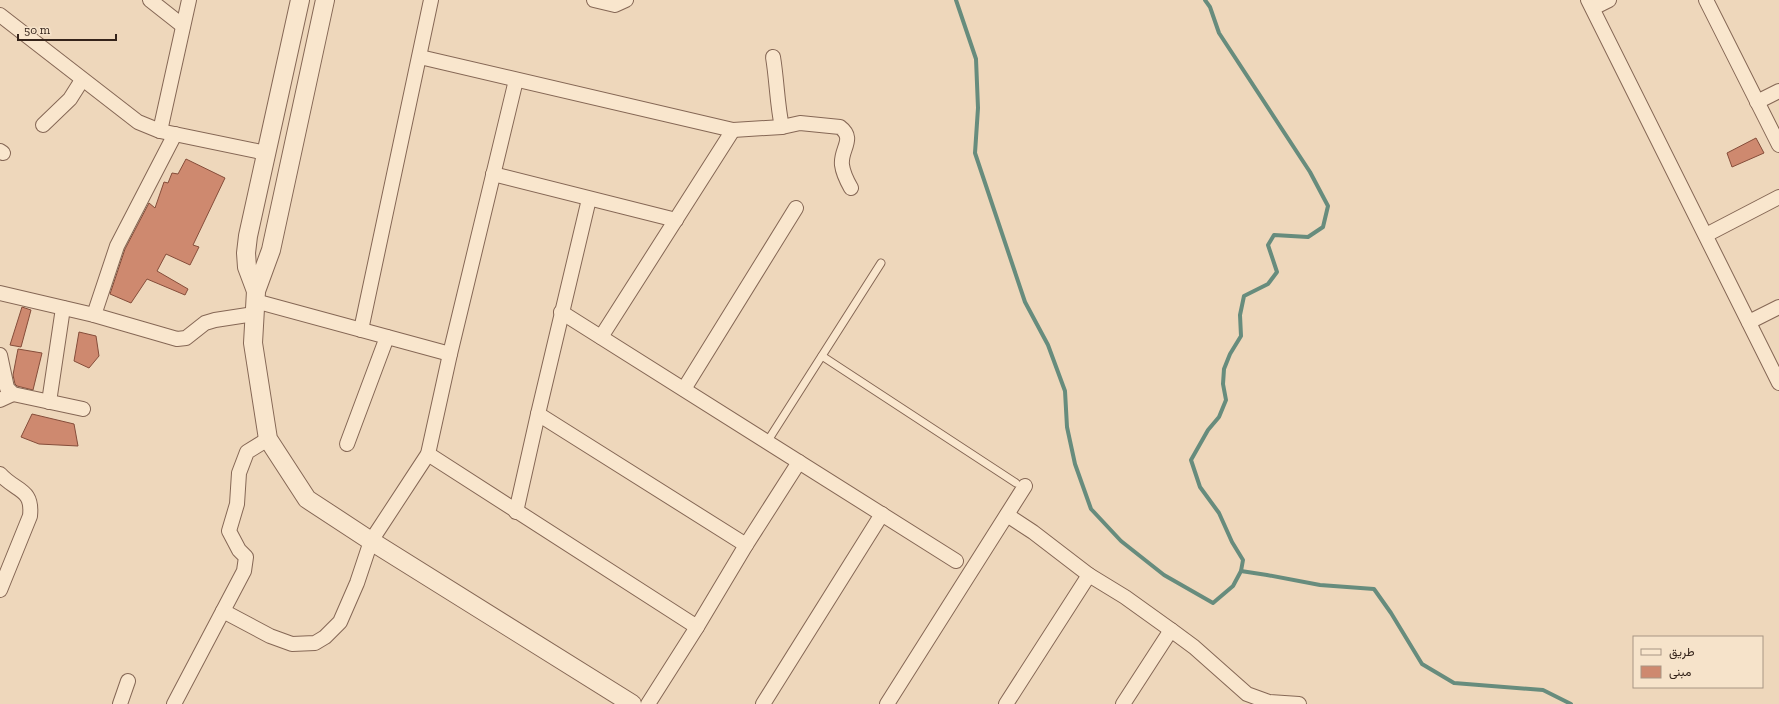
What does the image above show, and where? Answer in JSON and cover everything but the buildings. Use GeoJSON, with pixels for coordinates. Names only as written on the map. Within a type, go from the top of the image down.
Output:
{"type":"FeatureCollection","features":[{"type":"Feature","properties":{"kind":"street"},"geometry":{"type":"LineString","coordinates":[[150,0],[183,26]]}},
{"type":"Feature","properties":{"kind":"street"},"geometry":{"type":"LineString","coordinates":[[160,131],[189,0]]}},
{"type":"Feature","properties":{"kind":"street"},"geometry":{"type":"LineString","coordinates":[[255,302],[247,267],[246,253],[248,236],[300,0]]}},
{"type":"Feature","properties":{"kind":"street"},"geometry":{"type":"LineString","coordinates":[[325,0],[271,250],[255,302],[253,343],[268,439],[307,499],[371,541],[632,704]]}},
{"type":"Feature","properties":{"kind":"street"},"geometry":{"type":"LineString","coordinates":[[360,330],[420,57],[431,0]]}},
{"type":"Feature","properties":{"kind":"street"},"geometry":{"type":"LineString","coordinates":[[594,0],[615,5],[626,0]]}},
{"type":"Feature","properties":{"kind":"street"},"geometry":{"type":"LineString","coordinates":[[1609,0],[1590,4],[1779,383]]}},
{"type":"Feature","properties":{"kind":"street"},"geometry":{"type":"LineString","coordinates":[[1706,0],[1779,145]]}},
{"type":"Feature","properties":{"kind":"street"},"geometry":{"type":"LineString","coordinates":[[0,15],[138,122],[160,131],[266,153]]}},
{"type":"Feature","properties":{"kind":"street"},"geometry":{"type":"LineString","coordinates":[[420,57],[734,130],[782,127],[800,123],[840,127],[845,131],[848,140],[841,163],[844,176],[851,188]]}},
{"type":"Feature","properties":{"kind":"street"},"geometry":{"type":"LineString","coordinates":[[773,57],[782,127]]}},
{"type":"Feature","properties":{"kind":"street"},"geometry":{"type":"LineString","coordinates":[[43,125],[70,99],[82,80]]}},
{"type":"Feature","properties":{"kind":"street"},"geometry":{"type":"LineString","coordinates":[[223,611],[245,624],[292,644],[315,643],[326,637],[340,622],[357,583],[371,541],[428,454],[450,354],[516,80]]}},
{"type":"Feature","properties":{"kind":"street"},"geometry":{"type":"LineString","coordinates":[[1757,102],[1779,91]]}},
{"type":"Feature","properties":{"kind":"street"},"geometry":{"type":"LineString","coordinates":[[601,337],[734,130]]}},
{"type":"Feature","properties":{"kind":"street"},"geometry":{"type":"LineString","coordinates":[[94,315],[117,246],[175,134]]}},
{"type":"Feature","properties":{"kind":"street"},"geometry":{"type":"LineString","coordinates":[[493,174],[676,220]]}},
{"type":"Feature","properties":{"kind":"street"},"geometry":{"type":"LineString","coordinates":[[1706,235],[1779,196]]}},
{"type":"Feature","properties":{"kind":"street"},"geometry":{"type":"LineString","coordinates":[[516,512],[589,199]]}},
{"type":"Feature","properties":{"kind":"street"},"geometry":{"type":"LineString","coordinates":[[684,389],[796,208]]}},
{"type":"Feature","properties":{"kind":"street"},"geometry":{"type":"LineString","coordinates":[[0,293],[94,315],[177,339],[186,338],[204,324],[255,302],[450,354]]}},
{"type":"Feature","properties":{"kind":"street"},"geometry":{"type":"LineString","coordinates":[[49,402],[63,308]]}},
{"type":"Feature","properties":{"kind":"street"},"geometry":{"type":"LineString","coordinates":[[1749,322],[1779,308]]}},
{"type":"Feature","properties":{"kind":"street"},"geometry":{"type":"LineString","coordinates":[[562,312],[956,560]]}},
{"type":"Feature","properties":{"kind":"street"},"geometry":{"type":"LineString","coordinates":[[347,444],[387,337]]}},
{"type":"Feature","properties":{"kind":"street"},"geometry":{"type":"LineString","coordinates":[[0,355],[6,384],[13,394]]}},
{"type":"Feature","properties":{"kind":"street"},"geometry":{"type":"LineString","coordinates":[[0,400],[13,394],[83,409]]}},
{"type":"Feature","properties":{"kind":"street"},"geometry":{"type":"LineString","coordinates":[[538,414],[746,545]]}},
{"type":"Feature","properties":{"kind":"street"},"geometry":{"type":"LineString","coordinates":[[174,704],[244,571],[246,557],[239,550],[229,531],[237,504],[239,473],[247,452],[268,439]]}},
{"type":"Feature","properties":{"kind":"street"},"geometry":{"type":"LineString","coordinates":[[428,454],[697,627]]}},
{"type":"Feature","properties":{"kind":"street"},"geometry":{"type":"LineString","coordinates":[[648,704],[799,462]]}},
{"type":"Feature","properties":{"kind":"street"},"geometry":{"type":"LineString","coordinates":[[0,474],[26,494],[30,498],[32,504],[30,516],[0,590]]}},
{"type":"Feature","properties":{"kind":"street"},"geometry":{"type":"LineString","coordinates":[[887,704],[1007,515],[1020,484]]}},
{"type":"Feature","properties":{"kind":"street"},"geometry":{"type":"LineString","coordinates":[[763,704],[882,514]]}},
{"type":"Feature","properties":{"kind":"street"},"geometry":{"type":"LineString","coordinates":[[1007,515],[1046,542],[1089,576],[1124,597],[1194,646],[1244,699],[1299,704]]}},
{"type":"Feature","properties":{"kind":"street"},"geometry":{"type":"LineString","coordinates":[[1006,704],[1089,576]]}},
{"type":"Feature","properties":{"kind":"street"},"geometry":{"type":"LineString","coordinates":[[1123,704],[1171,630]]}},
{"type":"Feature","properties":{"kind":"street"},"geometry":{"type":"LineString","coordinates":[[120,704],[128,681]]}},
{"type":"Feature","properties":{"kind":"lane"},"geometry":{"type":"LineString","coordinates":[[767,442],[881,263]]}},
{"type":"Feature","properties":{"kind":"lane"},"geometry":{"type":"LineString","coordinates":[[822,356],[1020,484]]}},
{"type":"Feature","properties":{"kind":"waterway"},"geometry":{"type":"LineString","coordinates":[[956,0],[976,59],[978,108],[975,153],[1025,302],[1048,345],[1065,391],[1067,427],[1075,464],[1091,509],[1121,541],[1164,575],[1213,603],[1233,586],[1241,571],[1320,585],[1374,589],[1391,613],[1422,664],[1454,683],[1543,690],[1571,704]]}},
{"type":"Feature","properties":{"kind":"waterway"},"geometry":{"type":"LineString","coordinates":[[1205,0],[1210,7],[1219,33],[1310,172],[1328,206],[1323,227],[1308,237],[1274,235],[1268,245],[1277,272],[1268,284],[1244,296],[1240,315],[1241,336],[1230,354],[1224,369],[1223,384],[1226,400],[1219,417],[1208,430],[1191,460],[1200,487],[1219,513],[1232,542],[1243,560],[1241,571]]}}]}
